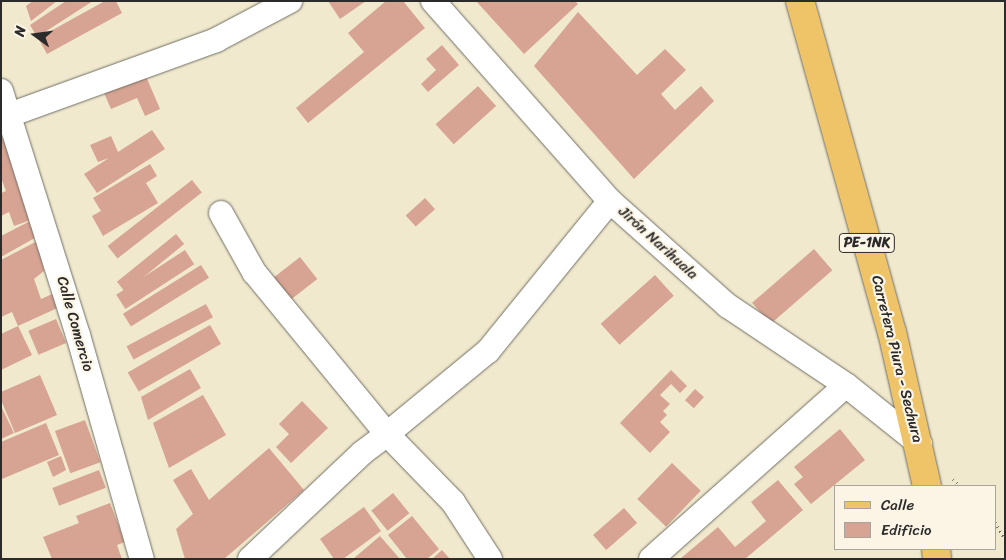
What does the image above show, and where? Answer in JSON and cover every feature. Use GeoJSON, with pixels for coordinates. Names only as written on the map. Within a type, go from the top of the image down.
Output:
{"type":"FeatureCollection","features":[{"type":"Feature","properties":{"kind":"main road","name":"Carretera Piura - Sechura"},"geometry":{"type":"LineString","coordinates":[[800,1],[920,444],[927,485]]}},
{"type":"Feature","properties":{"kind":"street"},"geometry":{"type":"LineString","coordinates":[[6,116],[216,40],[290,1]]}},
{"type":"Feature","properties":{"kind":"street","name":"Jirón Narihuala"},"geometry":{"type":"LineString","coordinates":[[433,1],[610,201],[728,306],[846,385],[920,444]]}},
{"type":"Feature","properties":{"kind":"street","name":"Calle Comercio"},"geometry":{"type":"LineString","coordinates":[[1,91],[6,116],[78,335],[142,559]]}},
{"type":"Feature","properties":{"kind":"street"},"geometry":{"type":"LineString","coordinates":[[250,559],[362,453],[488,351],[610,201]]}},
{"type":"Feature","properties":{"kind":"street"},"geometry":{"type":"LineString","coordinates":[[221,213],[254,272],[387,434],[453,502],[490,559]]}},
{"type":"Feature","properties":{"kind":"street"},"geometry":{"type":"LineString","coordinates":[[651,559],[846,385]]}},
{"type":"Feature","properties":{"kind":"path"},"geometry":{"type":"LineString","coordinates":[[996,524],[1005,539]]}},
{"type":"Feature","properties":{"kind":"building"},"geometry":{"type":"Polygon","coordinates":[[[33,1],[57,1],[31,21],[26,6],[33,1]]]}},
{"type":"Feature","properties":{"kind":"building"},"geometry":{"type":"Polygon","coordinates":[[[66,1],[93,1],[37,37],[30,25],[66,1]]]}},
{"type":"Feature","properties":{"kind":"building"},"geometry":{"type":"Polygon","coordinates":[[[105,1],[116,1],[122,13],[47,54],[38,38],[105,1]]]}},
{"type":"Feature","properties":{"kind":"building"},"geometry":{"type":"Polygon","coordinates":[[[328,1],[366,1],[340,19],[328,1]]]}},
{"type":"Feature","properties":{"kind":"building"},"geometry":{"type":"Polygon","coordinates":[[[386,1],[403,1],[425,28],[308,123],[296,108],[364,52],[348,33],[386,1]]]}},
{"type":"Feature","properties":{"kind":"building"},"geometry":{"type":"Polygon","coordinates":[[[476,1],[575,1],[578,4],[524,54],[476,1]]]}},
{"type":"Feature","properties":{"kind":"building"},"geometry":{"type":"Polygon","coordinates":[[[578,12],[637,75],[665,49],[686,70],[661,94],[675,110],[701,86],[714,101],[634,179],[534,66],[578,12]]]}},
{"type":"Feature","properties":{"kind":"building"},"geometry":{"type":"Polygon","coordinates":[[[442,45],[459,65],[428,92],[421,84],[436,70],[426,59],[442,45]]]}},
{"type":"Feature","properties":{"kind":"building"},"geometry":{"type":"Polygon","coordinates":[[[145,74],[160,109],[145,116],[137,98],[111,109],[104,93],[145,74]]]}},
{"type":"Feature","properties":{"kind":"building"},"geometry":{"type":"Polygon","coordinates":[[[478,86],[496,106],[454,144],[436,124],[478,86]]]}},
{"type":"Feature","properties":{"kind":"building"},"geometry":{"type":"Polygon","coordinates":[[[152,130],[165,149],[97,193],[84,174],[109,158],[98,162],[90,145],[111,136],[118,152],[152,130]]]}},
{"type":"Feature","properties":{"kind":"building"},"geometry":{"type":"Polygon","coordinates":[[[9,136],[36,218],[14,226],[9,212],[1,216],[1,193],[6,191],[1,178],[1,139],[9,136]]]}},
{"type":"Feature","properties":{"kind":"building"},"geometry":{"type":"Polygon","coordinates":[[[150,164],[157,176],[146,183],[158,203],[103,236],[92,216],[101,211],[93,198],[150,164]]]}},
{"type":"Feature","properties":{"kind":"building"},"geometry":{"type":"Polygon","coordinates":[[[192,180],[202,193],[118,258],[108,246],[192,180]]]}},
{"type":"Feature","properties":{"kind":"building"},"geometry":{"type":"Polygon","coordinates":[[[425,198],[435,209],[416,227],[406,215],[425,198]]]}},
{"type":"Feature","properties":{"kind":"building"},"geometry":{"type":"Polygon","coordinates":[[[36,218],[40,235],[1,257],[1,236],[36,218]]]}},
{"type":"Feature","properties":{"kind":"building"},"geometry":{"type":"Polygon","coordinates":[[[176,234],[184,244],[125,292],[117,282],[176,234]]]}},
{"type":"Feature","properties":{"kind":"building"},"geometry":{"type":"Polygon","coordinates":[[[43,238],[48,257],[42,262],[44,271],[34,279],[41,299],[59,291],[64,305],[18,326],[12,312],[1,317],[1,260],[43,238]]]}},
{"type":"Feature","properties":{"kind":"building"},"geometry":{"type":"Polygon","coordinates":[[[814,249],[832,270],[770,324],[752,303],[814,249]]]}},
{"type":"Feature","properties":{"kind":"building"},"geometry":{"type":"Polygon","coordinates":[[[185,250],[194,264],[125,309],[116,295],[185,250]]]}},
{"type":"Feature","properties":{"kind":"building"},"geometry":{"type":"Polygon","coordinates":[[[300,257],[317,279],[285,304],[268,282],[300,257]]]}},
{"type":"Feature","properties":{"kind":"building"},"geometry":{"type":"Polygon","coordinates":[[[201,265],[209,278],[131,326],[123,314],[201,265]]]}},
{"type":"Feature","properties":{"kind":"building"},"geometry":{"type":"Polygon","coordinates":[[[655,275],[674,296],[619,345],[601,324],[655,275]]]}},
{"type":"Feature","properties":{"kind":"building"},"geometry":{"type":"Polygon","coordinates":[[[206,304],[213,317],[134,359],[127,346],[206,304]]]}},
{"type":"Feature","properties":{"kind":"building"},"geometry":{"type":"Polygon","coordinates":[[[56,319],[66,343],[39,355],[28,331],[56,319]]]}},
{"type":"Feature","properties":{"kind":"building"},"geometry":{"type":"Polygon","coordinates":[[[210,325],[221,344],[139,392],[128,372],[210,325]]]}},
{"type":"Feature","properties":{"kind":"building"},"geometry":{"type":"Polygon","coordinates":[[[18,326],[32,355],[1,370],[1,334],[18,326]]]}},
{"type":"Feature","properties":{"kind":"building"},"geometry":{"type":"Polygon","coordinates":[[[190,369],[201,388],[148,420],[141,397],[190,369]]]}},
{"type":"Feature","properties":{"kind":"building"},"geometry":{"type":"Polygon","coordinates":[[[671,370],[687,386],[680,393],[671,384],[660,395],[670,404],[663,411],[667,415],[660,422],[670,432],[650,453],[620,423],[671,370]]]}},
{"type":"Feature","properties":{"kind":"building"},"geometry":{"type":"Polygon","coordinates":[[[40,375],[57,415],[15,433],[1,400],[1,392],[40,375]]]}},
{"type":"Feature","properties":{"kind":"building"},"geometry":{"type":"Polygon","coordinates":[[[695,389],[704,397],[694,408],[685,400],[695,389]]]}},
{"type":"Feature","properties":{"kind":"building"},"geometry":{"type":"Polygon","coordinates":[[[203,395],[226,435],[169,468],[153,423],[203,395]]]}},
{"type":"Feature","properties":{"kind":"building"},"geometry":{"type":"Polygon","coordinates":[[[302,401],[328,428],[291,463],[276,447],[289,434],[279,424],[302,401]]]}},
{"type":"Feature","properties":{"kind":"building"},"geometry":{"type":"Polygon","coordinates":[[[1,406],[14,433],[1,439],[1,406]]]}},
{"type":"Feature","properties":{"kind":"building"},"geometry":{"type":"Polygon","coordinates":[[[85,420],[100,462],[70,473],[55,431],[85,420]]]}},
{"type":"Feature","properties":{"kind":"building"},"geometry":{"type":"Polygon","coordinates":[[[46,423],[59,455],[2,479],[1,442],[46,423]]]}},
{"type":"Feature","properties":{"kind":"building"},"geometry":{"type":"Polygon","coordinates":[[[840,429],[865,460],[811,504],[794,484],[803,477],[794,467],[840,429]]]}},
{"type":"Feature","properties":{"kind":"building"},"geometry":{"type":"Polygon","coordinates":[[[269,448],[304,490],[224,559],[185,559],[176,529],[193,514],[173,480],[191,469],[209,500],[269,448]]]}},
{"type":"Feature","properties":{"kind":"building"},"geometry":{"type":"Polygon","coordinates":[[[61,456],[66,470],[53,477],[47,462],[61,456]]]}},
{"type":"Feature","properties":{"kind":"building"},"geometry":{"type":"Polygon","coordinates":[[[672,463],[701,491],[666,527],[637,499],[672,463]]]}},
{"type":"Feature","properties":{"kind":"building"},"geometry":{"type":"Polygon","coordinates":[[[99,470],[106,488],[59,506],[52,488],[99,470]]]}},
{"type":"Feature","properties":{"kind":"building"},"geometry":{"type":"Polygon","coordinates":[[[778,480],[803,510],[745,559],[680,559],[718,527],[735,547],[766,521],[751,502],[778,480]]]}},
{"type":"Feature","properties":{"kind":"building"},"geometry":{"type":"Polygon","coordinates":[[[393,493],[409,513],[388,531],[371,511],[393,493]]]}},
{"type":"Feature","properties":{"kind":"building"},"geometry":{"type":"Polygon","coordinates":[[[110,503],[125,542],[117,545],[122,559],[52,559],[43,537],[79,523],[76,516],[110,503]]]}},
{"type":"Feature","properties":{"kind":"building"},"geometry":{"type":"Polygon","coordinates":[[[364,507],[381,531],[343,559],[334,559],[320,539],[364,507]]]}},
{"type":"Feature","properties":{"kind":"building"},"geometry":{"type":"Polygon","coordinates":[[[624,508],[637,523],[606,550],[593,535],[624,508]]]}},
{"type":"Feature","properties":{"kind":"building"},"geometry":{"type":"Polygon","coordinates":[[[412,516],[439,549],[427,559],[407,559],[388,535],[412,516]]]}},
{"type":"Feature","properties":{"kind":"building"},"geometry":{"type":"Polygon","coordinates":[[[380,536],[400,559],[353,559],[380,536]]]}},
{"type":"Feature","properties":{"kind":"building"},"geometry":{"type":"Polygon","coordinates":[[[442,550],[450,559],[432,559],[442,550]]]}}]}
